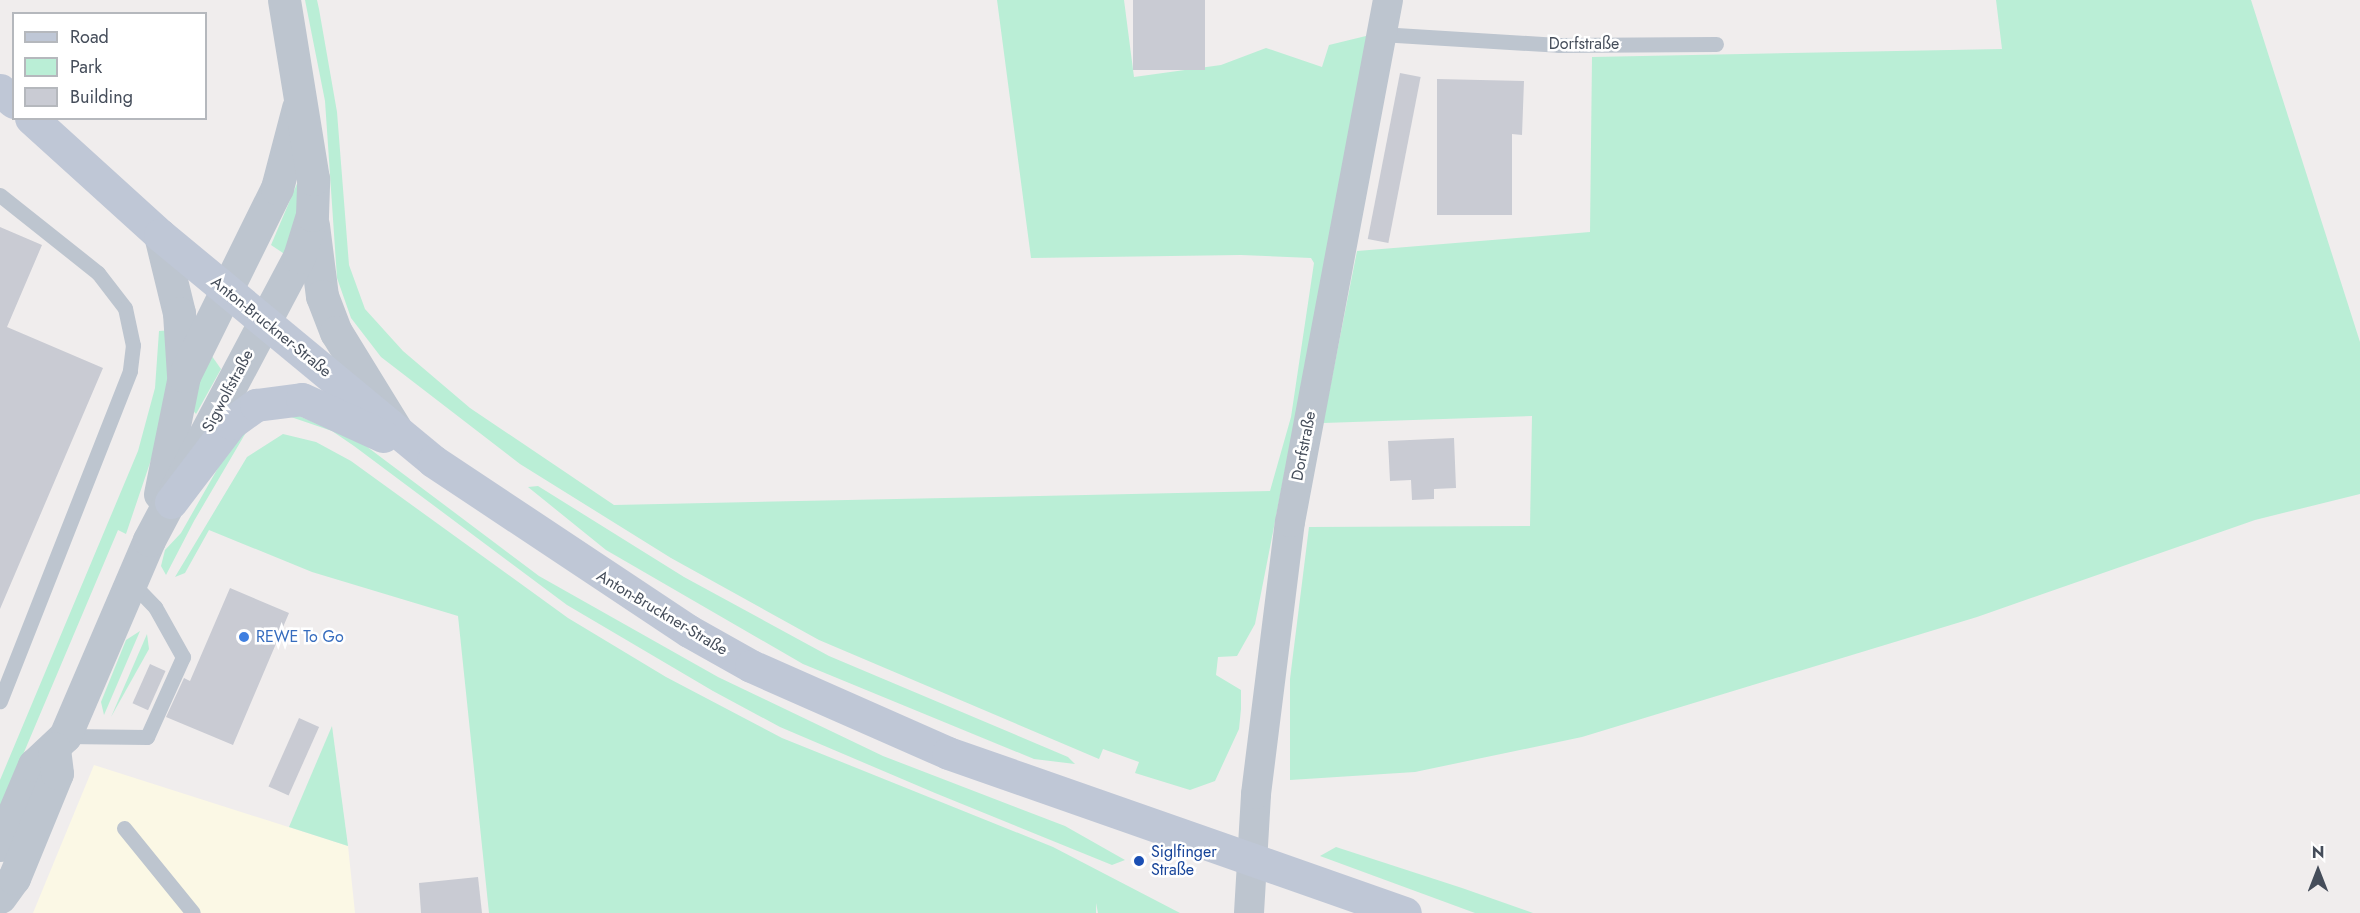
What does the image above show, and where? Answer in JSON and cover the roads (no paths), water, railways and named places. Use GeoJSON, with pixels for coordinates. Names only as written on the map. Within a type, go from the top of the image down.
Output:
{"type":"FeatureCollection","features":[{"type":"Feature","properties":{"kind":"main road"},"geometry":{"type":"LineString","coordinates":[[0,90],[12,100]]}},
{"type":"Feature","properties":{"kind":"main road","name":"Anton-Bruckner-Straße"},"geometry":{"type":"LineString","coordinates":[[33,120],[160,235],[433,461],[571,558],[751,666],[948,753],[1405,913]]}},
{"type":"Feature","properties":{"kind":"main road"},"geometry":{"type":"LineString","coordinates":[[171,502],[231,423],[256,405],[286,398],[332,410],[433,461]]}},
{"type":"Feature","properties":{"kind":"street","name":"Sigwolfstraße"},"geometry":{"type":"LineString","coordinates":[[0,897],[14,878],[53,784],[60,742],[149,540],[299,257],[312,215],[313,179],[284,0]]}},
{"type":"Feature","properties":{"kind":"street","name":"Dorfstraße"},"geometry":{"type":"LineString","coordinates":[[1249,860],[1290,522],[1388,0]]}},
{"type":"Feature","properties":{"kind":"street","name":"Sigwolfstraße"},"geometry":{"type":"LineString","coordinates":[[149,540],[183,376],[277,188],[300,100]]}},
{"type":"Feature","properties":{"kind":"street"},"geometry":{"type":"LineString","coordinates":[[312,215],[322,296],[336,332],[395,428]]}},
{"type":"Feature","properties":{"kind":"street"},"geometry":{"type":"LineString","coordinates":[[160,235],[179,313],[183,376]]}},
{"type":"Feature","properties":{"kind":"street","name":"Sigwolfstraße"},"geometry":{"type":"LineString","coordinates":[[0,845],[34,765],[60,742]]}},
{"type":"Feature","properties":{"kind":"street"},"geometry":{"type":"LineString","coordinates":[[1249,860],[1249,913]]}},
{"type":"Feature","properties":{"kind":"lane","name":"Dorfstraße"},"geometry":{"type":"LineString","coordinates":[[1380,34],[1558,45],[1716,44]]}},
{"type":"Feature","properties":{"kind":"lane"},"geometry":{"type":"LineString","coordinates":[[0,195],[98,273],[125,308],[133,345],[130,371],[6,668],[0,701]]}},
{"type":"Feature","properties":{"kind":"lane"},"geometry":{"type":"LineString","coordinates":[[60,742],[147,737],[183,657],[166,627],[132,583]]}},
{"type":"Feature","properties":{"kind":"lane"},"geometry":{"type":"LineString","coordinates":[[124,828],[193,913]]}},
{"type":"Feature","properties":{"kind":"place","name":"REWE To Go"},"geometry":{"type":"Point","coordinates":[244,637]}},
{"type":"Feature","properties":{"kind":"place","name":"Siglfinger Straße"},"geometry":{"type":"Point","coordinates":[1139,861]}}]}
